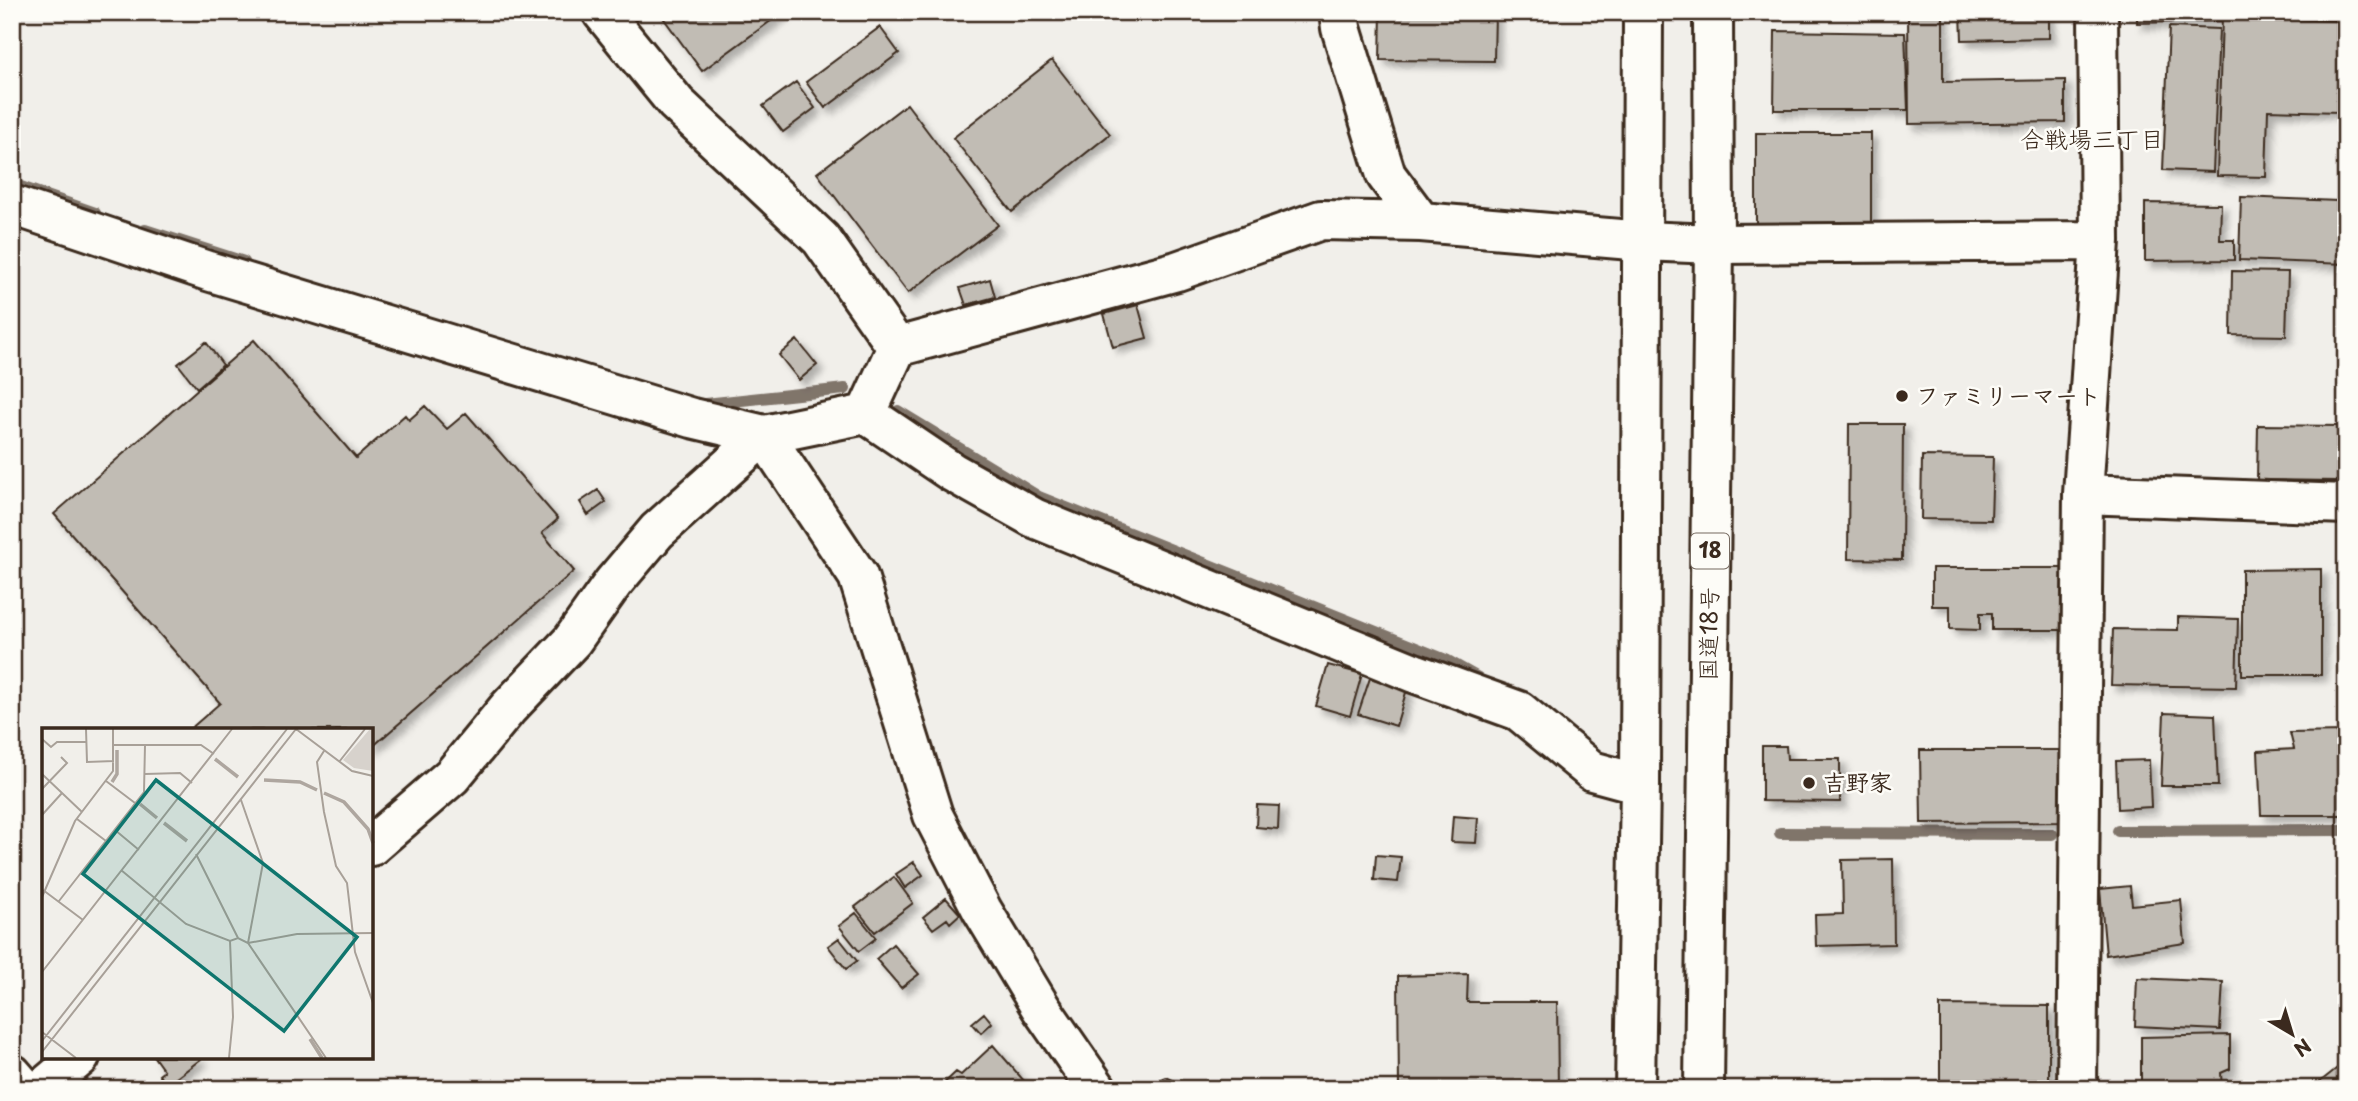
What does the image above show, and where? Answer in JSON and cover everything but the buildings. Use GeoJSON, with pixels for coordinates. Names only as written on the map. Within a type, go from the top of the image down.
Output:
{"type":"FeatureCollection","features":[{"type":"Feature","properties":{"kind":"main road"},"geometry":{"type":"LineString","coordinates":[[602,12],[676,103],[821,239],[897,347]]}},
{"type":"Feature","properties":{"kind":"main road"},"geometry":{"type":"LineString","coordinates":[[1339,12],[1341,28],[1386,175],[1421,222]]}},
{"type":"Feature","properties":{"kind":"main road"},"geometry":{"type":"LineString","coordinates":[[1635,1089],[1640,784],[1643,12]]}},
{"type":"Feature","properties":{"kind":"main road","name":"国道18号"},"geometry":{"type":"LineString","coordinates":[[1704,1089],[1714,244],[1713,12]]}},
{"type":"Feature","properties":{"kind":"main road"},"geometry":{"type":"LineString","coordinates":[[2077,1089],[2083,494],[2100,241],[2098,12]]}},
{"type":"Feature","properties":{"kind":"main road"},"geometry":{"type":"LineString","coordinates":[[12,205],[208,271],[692,418],[764,435],[866,414],[952,472],[1034,518],[1414,673],[1518,711],[1592,771],[1640,784]]}},
{"type":"Feature","properties":{"kind":"main road"},"geometry":{"type":"LineString","coordinates":[[866,414],[897,347],[1177,271],[1321,220],[1421,222],[1643,242],[1714,244],[2100,241]]}},
{"type":"Feature","properties":{"kind":"main road"},"geometry":{"type":"LineString","coordinates":[[373,844],[452,776],[508,708],[572,641],[613,583],[657,531],[764,435]]}},
{"type":"Feature","properties":{"kind":"main road"},"geometry":{"type":"LineString","coordinates":[[764,435],[858,576],[933,815],[951,851],[982,910],[1041,1008],[1097,1089]]}},
{"type":"Feature","properties":{"kind":"main road"},"geometry":{"type":"LineString","coordinates":[[2083,494],[2346,504]]}},
{"type":"Feature","properties":{"kind":"main road"},"geometry":{"type":"LineString","coordinates":[[42,1089],[78,1059]]}},
{"type":"Feature","properties":{"kind":"main road"},"geometry":{"type":"LineString","coordinates":[[12,1074],[25,1089]]}},
{"type":"Feature","properties":{"kind":"waterway"},"geometry":{"type":"LineString","coordinates":[[12,184],[95,213]]}},
{"type":"Feature","properties":{"kind":"waterway"},"geometry":{"type":"LineString","coordinates":[[145,230],[244,262]]}},
{"type":"Feature","properties":{"kind":"waterway"},"geometry":{"type":"LineString","coordinates":[[696,405],[845,389]]}},
{"type":"Feature","properties":{"kind":"waterway"},"geometry":{"type":"LineString","coordinates":[[898,411],[1039,497],[1446,660],[1478,678]]}},
{"type":"Feature","properties":{"kind":"waterway"},"geometry":{"type":"LineString","coordinates":[[2118,831],[2346,830]]}},
{"type":"Feature","properties":{"kind":"waterway"},"geometry":{"type":"LineString","coordinates":[[1780,833],[2052,834]]}},
{"type":"Feature","properties":{"kind":"place","name":"ファミリーマート"},"geometry":{"type":"Point","coordinates":[1902,396]}},
{"type":"Feature","properties":{"kind":"place","name":"吉野家"},"geometry":{"type":"Point","coordinates":[1809,783]}},
{"type":"Feature","properties":{"kind":"district","name":"合戦場三丁目"},"geometry":{"type":"Point","coordinates":[2092,140]}}]}
